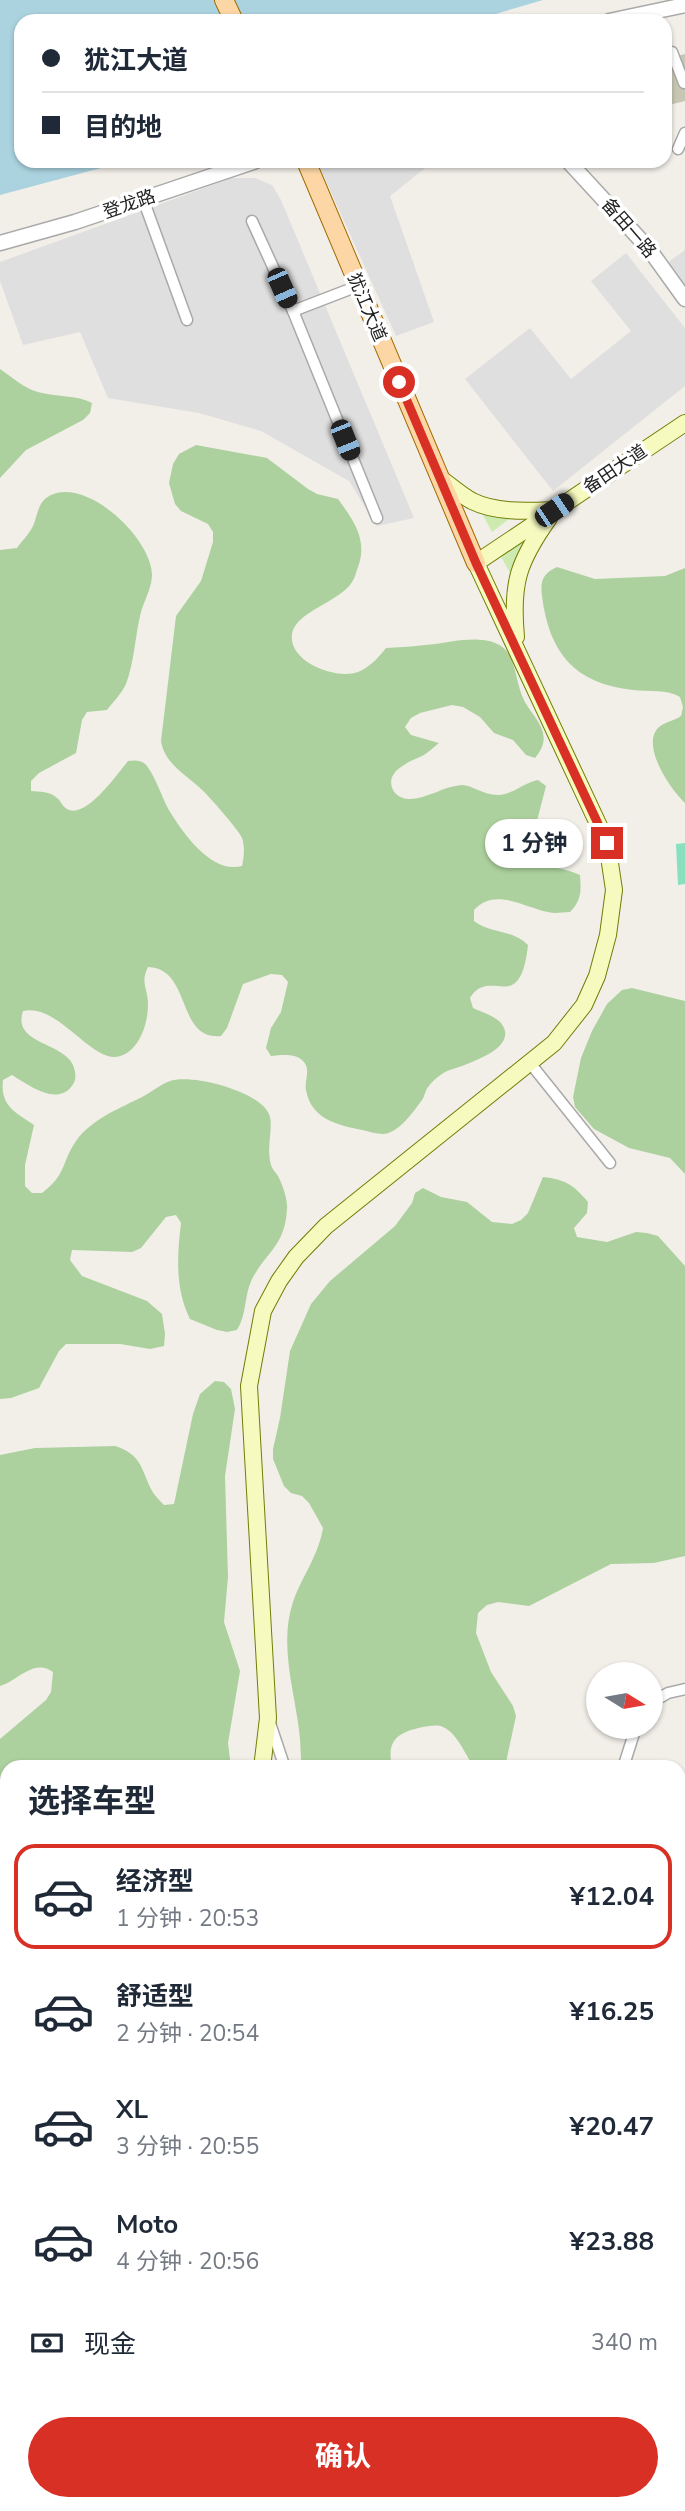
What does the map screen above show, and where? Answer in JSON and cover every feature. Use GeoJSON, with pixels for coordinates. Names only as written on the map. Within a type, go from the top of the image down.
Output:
{"type":"FeatureCollection","features":[{"type":"Feature","properties":{"kind":"main road","name":"犹江大道"},"geometry":{"type":"LineString","coordinates":[[302,168],[324,206]]}},
{"type":"Feature","properties":{"kind":"main road","name":"犹江大道"},"geometry":{"type":"LineString","coordinates":[[309,168],[476,563]]}},
{"type":"Feature","properties":{"kind":"main road","name":"备田大道"},"geometry":{"type":"LineString","coordinates":[[476,563],[685,423]]}},
{"type":"Feature","properties":{"kind":"main road"},"geometry":{"type":"LineString","coordinates":[[440,478],[472,501],[522,511],[554,510]]}},
{"type":"Feature","properties":{"kind":"main road"},"geometry":{"type":"LineString","coordinates":[[518,652],[514,615],[515,585],[521,563],[554,510]]}},
{"type":"Feature","properties":{"kind":"main road"},"geometry":{"type":"LineString","coordinates":[[263,1760],[268,1718],[249,1386],[263,1311],[296,1257],[326,1226],[554,1043],[584,1005],[603,954],[614,890],[607,843],[476,563]]}},
{"type":"Feature","properties":{"kind":"street"},"geometry":{"type":"LineString","coordinates":[[642,14],[685,5]]}},
{"type":"Feature","properties":{"kind":"street"},"geometry":{"type":"LineString","coordinates":[[672,60],[684,83]]}},
{"type":"Feature","properties":{"kind":"street"},"geometry":{"type":"LineString","coordinates":[[678,149],[685,133]]}},
{"type":"Feature","properties":{"kind":"street","name":"登龙路"},"geometry":{"type":"LineString","coordinates":[[0,243],[75,222],[235,168]]}},
{"type":"Feature","properties":{"kind":"street","name":"备田一路"},"geometry":{"type":"LineString","coordinates":[[574,168],[649,249],[685,299]]}},
{"type":"Feature","properties":{"kind":"street"},"geometry":{"type":"LineString","coordinates":[[143,199],[187,320]]}},
{"type":"Feature","properties":{"kind":"street"},"geometry":{"type":"LineString","coordinates":[[252,221],[293,311],[377,517]]}},
{"type":"Feature","properties":{"kind":"street"},"geometry":{"type":"LineString","coordinates":[[293,311],[358,286]]}},
{"type":"Feature","properties":{"kind":"street"},"geometry":{"type":"LineString","coordinates":[[530,1063],[610,1163]]}},
{"type":"Feature","properties":{"kind":"street"},"geometry":{"type":"LineString","coordinates":[[663,1696],[685,1689]]}},
{"type":"Feature","properties":{"kind":"street"},"geometry":{"type":"LineString","coordinates":[[268,1718],[282,1760]]}},
{"type":"Feature","properties":{"kind":"street"},"geometry":{"type":"LineString","coordinates":[[626,1760],[632,1740]]}},
{"type":"Feature","properties":{"kind":"shaded area"},"geometry":{"type":"Polygon","coordinates":[[[685,54],[685,101],[672,104],[672,57],[685,54]]]}},
{"type":"Feature","properties":{"kind":"shaded area"},"geometry":{"type":"Polygon","coordinates":[[[320,168],[425,168],[390,196],[434,322],[396,336],[320,168]]]}},
{"type":"Feature","properties":{"kind":"shaded area"},"geometry":{"type":"Polygon","coordinates":[[[232,178],[255,178],[272,185],[281,200],[414,518],[377,526],[349,481],[261,431],[199,413],[108,398],[80,332],[23,345],[0,281],[0,262],[232,178]]]}},
{"type":"Feature","properties":{"kind":"shaded area"},"geometry":{"type":"Polygon","coordinates":[[[685,250],[685,288],[667,263],[685,250]]]}},
{"type":"Feature","properties":{"kind":"shaded area"},"geometry":{"type":"Polygon","coordinates":[[[626,253],[685,328],[685,386],[553,491],[465,379],[530,328],[571,379],[631,331],[591,281],[626,253]]]}},
{"type":"Feature","properties":{"kind":"green space"},"geometry":{"type":"Polygon","coordinates":[[[0,369],[33,390],[92,403],[90,413],[83,420],[26,450],[0,478],[0,369]]]}},
{"type":"Feature","properties":{"kind":"green space"},"geometry":{"type":"Polygon","coordinates":[[[196,445],[267,458],[308,489],[338,499],[354,523],[360,539],[361,557],[353,580],[338,595],[301,619],[292,634],[293,644],[305,660],[326,671],[349,674],[366,668],[386,648],[476,639],[496,643],[504,648],[513,662],[524,701],[543,732],[543,744],[535,758],[526,755],[513,740],[494,733],[480,717],[463,707],[452,705],[411,718],[405,727],[411,735],[439,743],[424,755],[398,769],[391,780],[392,786],[395,793],[409,799],[462,785],[498,795],[538,780],[546,786],[530,848],[531,859],[580,875],[580,895],[570,912],[551,913],[500,899],[482,903],[474,910],[474,921],[480,925],[515,936],[528,945],[524,967],[518,979],[511,985],[478,989],[470,998],[473,1008],[501,1023],[505,1033],[503,1041],[486,1055],[436,1078],[410,1116],[389,1133],[378,1134],[326,1119],[313,1108],[309,1100],[305,1063],[291,1055],[271,1056],[266,1048],[271,1028],[281,1012],[288,982],[282,975],[271,974],[243,984],[227,1028],[221,1036],[207,1035],[197,1027],[172,979],[162,970],[148,967],[144,982],[148,998],[145,1026],[139,1040],[129,1051],[112,1057],[100,1053],[51,1016],[37,1011],[23,1011],[22,1023],[26,1031],[33,1038],[64,1054],[71,1062],[75,1074],[72,1085],[65,1092],[58,1094],[41,1092],[12,1075],[3,1080],[6,1102],[34,1125],[25,1165],[25,1186],[32,1193],[42,1193],[56,1180],[76,1141],[96,1121],[170,1081],[180,1079],[210,1082],[226,1087],[255,1100],[265,1108],[271,1122],[271,1165],[282,1185],[287,1209],[279,1240],[249,1285],[240,1324],[237,1330],[227,1332],[190,1319],[185,1308],[178,1260],[181,1223],[176,1215],[166,1217],[141,1248],[132,1252],[72,1250],[70,1260],[82,1276],[147,1301],[162,1314],[164,1346],[150,1349],[120,1344],[66,1344],[59,1351],[39,1388],[0,1399],[0,550],[17,548],[31,529],[39,507],[46,498],[61,492],[78,494],[96,501],[128,528],[141,544],[152,576],[140,616],[129,676],[124,687],[107,710],[87,712],[82,720],[76,753],[39,773],[31,781],[31,791],[51,794],[67,809],[75,811],[92,802],[128,761],[141,762],[151,772],[178,824],[201,852],[221,864],[242,866],[244,848],[240,834],[203,791],[170,761],[161,741],[176,616],[201,581],[213,542],[213,532],[208,524],[181,511],[175,504],[169,483],[173,464],[179,454],[196,445]]]}},
{"type":"Feature","properties":{"kind":"green space"},"geometry":{"type":"Polygon","coordinates":[[[479,508],[517,513],[492,532],[479,508]]]}},
{"type":"Feature","properties":{"kind":"green space"},"geometry":{"type":"Polygon","coordinates":[[[530,537],[514,580],[500,555],[530,537]]]}},
{"type":"Feature","properties":{"kind":"green space"},"geometry":{"type":"Polygon","coordinates":[[[557,567],[595,579],[665,576],[685,568],[685,803],[666,779],[653,747],[653,737],[657,729],[681,716],[683,707],[680,697],[664,692],[613,687],[595,681],[568,662],[551,634],[542,596],[544,578],[557,567]]]}},
{"type":"Feature","properties":{"kind":"green space"},"geometry":{"type":"Polygon","coordinates":[[[685,843],[685,884],[678,885],[676,844],[685,843]]]}},
{"type":"Feature","properties":{"kind":"green space"},"geometry":{"type":"Polygon","coordinates":[[[632,988],[685,1001],[685,1174],[670,1158],[629,1148],[594,1129],[575,1107],[573,1097],[581,1058],[592,1031],[607,1004],[622,990],[632,988]]]}},
{"type":"Feature","properties":{"kind":"green space"},"geometry":{"type":"Polygon","coordinates":[[[543,1177],[569,1184],[588,1202],[587,1213],[574,1228],[577,1237],[607,1242],[636,1232],[647,1233],[658,1236],[685,1266],[685,1556],[654,1563],[611,1564],[529,1606],[498,1602],[487,1605],[478,1613],[476,1633],[491,1672],[513,1706],[516,1716],[507,1760],[470,1760],[450,1731],[434,1726],[401,1734],[393,1743],[391,1760],[302,1760],[287,1634],[293,1602],[323,1528],[309,1503],[284,1486],[273,1459],[290,1351],[311,1304],[330,1281],[395,1226],[412,1203],[415,1193],[423,1188],[441,1197],[467,1202],[492,1222],[512,1224],[528,1213],[543,1177]]]}},
{"type":"Feature","properties":{"kind":"green space"},"geometry":{"type":"Polygon","coordinates":[[[215,1381],[224,1382],[231,1389],[235,1409],[225,1476],[228,1577],[224,1622],[240,1671],[228,1743],[230,1760],[0,1760],[0,1739],[46,1700],[51,1692],[53,1672],[39,1667],[0,1686],[0,1455],[35,1448],[115,1446],[135,1457],[153,1492],[164,1505],[174,1504],[193,1414],[200,1394],[215,1381]]]}},
{"type":"Feature","properties":{"kind":"water"},"geometry":{"type":"Polygon","coordinates":[[[0,0],[543,0],[496,14],[14,14],[14,168],[101,168],[0,195],[0,0]]]}},
{"type":"Feature","properties":{"kind":"route"},"geometry":{"type":"LineString","coordinates":[[399,382],[476,563],[607,843]]}}]}
